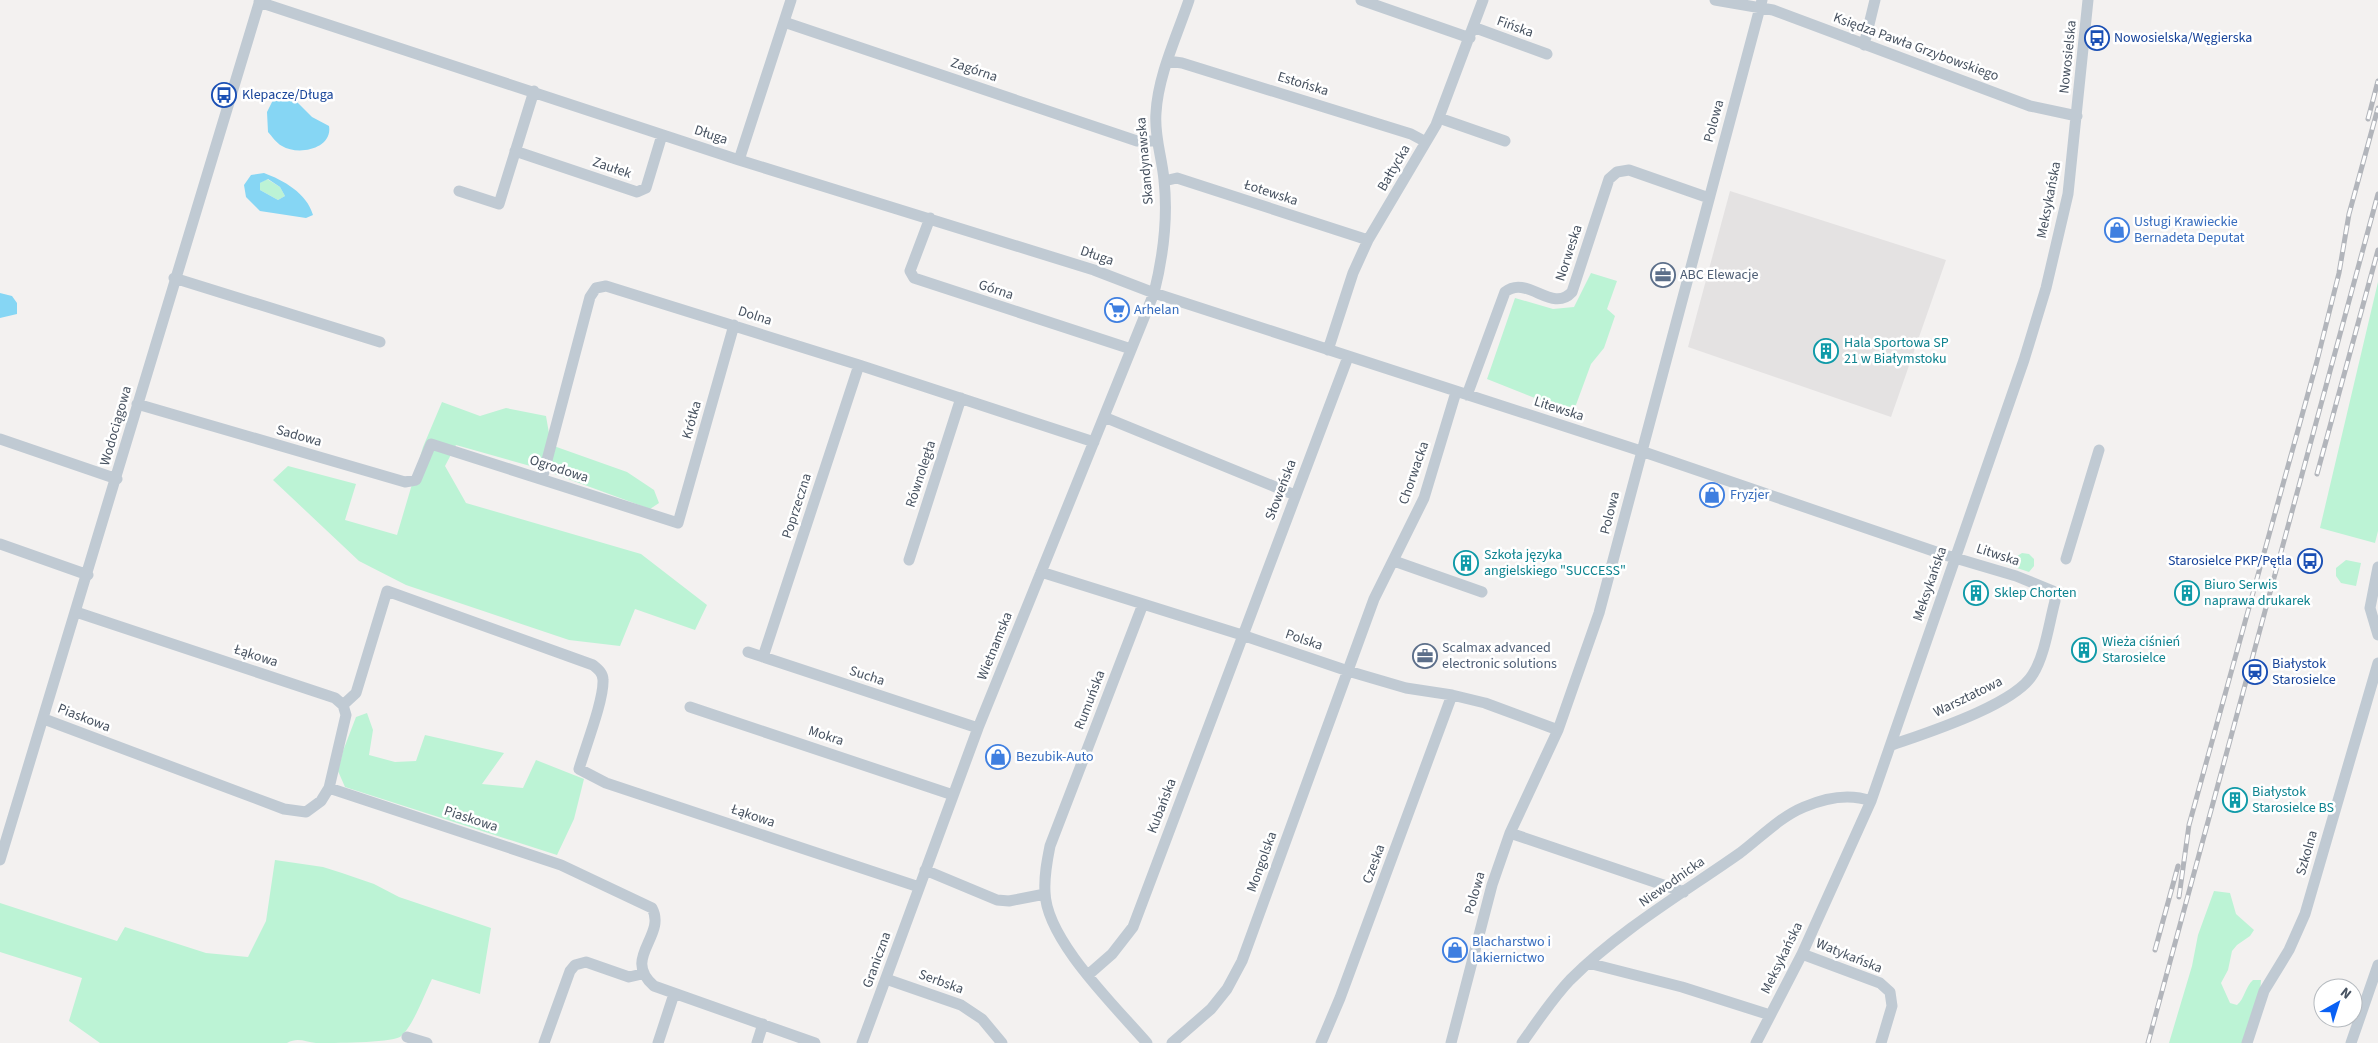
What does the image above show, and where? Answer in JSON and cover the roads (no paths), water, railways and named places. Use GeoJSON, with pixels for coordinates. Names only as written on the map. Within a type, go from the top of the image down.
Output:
{"type":"FeatureCollection","features":[{"type":"Feature","properties":{"kind":"street"},"geometry":{"type":"LineString","coordinates":[[739,160],[791,0]]}},
{"type":"Feature","properties":{"kind":"street","name":"Skandynawska"},"geometry":{"type":"LineString","coordinates":[[1154,293],[1161,264],[1164,224],[1164,180],[1156,141],[1156,112],[1168,61],[1189,0]]}},
{"type":"Feature","properties":{"kind":"street","name":"Fińska"},"geometry":{"type":"LineString","coordinates":[[1361,0],[1547,54]]}},
{"type":"Feature","properties":{"kind":"street","name":"Bałtycka"},"geometry":{"type":"LineString","coordinates":[[1328,350],[1353,273],[1368,240],[1439,118],[1483,0]]}},
{"type":"Feature","properties":{"kind":"street","name":"Księdza Pawła Grzybowskiego"},"geometry":{"type":"LineString","coordinates":[[1715,0],[1761,4],[1864,45],[2030,106],[2077,116]]}},
{"type":"Feature","properties":{"kind":"street"},"geometry":{"type":"LineString","coordinates":[[1864,45],[1876,0]]}},
{"type":"Feature","properties":{"kind":"street","name":"Nowosielska"},"geometry":{"type":"LineString","coordinates":[[2077,116],[2088,0]]}},
{"type":"Feature","properties":{"kind":"street","name":"Długa"},"geometry":{"type":"LineString","coordinates":[[260,1],[739,160],[1094,270],[1154,293]]}},
{"type":"Feature","properties":{"kind":"street","name":"Wodociągowa"},"geometry":{"type":"LineString","coordinates":[[0,860],[5,824],[44,719],[117,479],[174,278],[260,1]]}},
{"type":"Feature","properties":{"kind":"street","name":"Polowa"},"geometry":{"type":"LineString","coordinates":[[1451,1043],[1492,885],[1510,833],[1558,730],[1599,613],[1761,4]]}},
{"type":"Feature","properties":{"kind":"street","name":"Zagórna"},"geometry":{"type":"LineString","coordinates":[[784,22],[1137,141],[1156,141]]}},
{"type":"Feature","properties":{"kind":"street","name":"Estońska"},"geometry":{"type":"LineString","coordinates":[[1168,61],[1182,62],[1402,131],[1426,142]]}},
{"type":"Feature","properties":{"kind":"street"},"geometry":{"type":"LineString","coordinates":[[459,191],[499,204],[534,91]]}},
{"type":"Feature","properties":{"kind":"street","name":"Meksykańska"},"geometry":{"type":"LineString","coordinates":[[1756,1043],[1802,954],[1871,801],[1892,745],[2024,360],[2046,288],[2068,194],[2077,116]]}},
{"type":"Feature","properties":{"kind":"street"},"geometry":{"type":"LineString","coordinates":[[1439,118],[1505,141]]}},
{"type":"Feature","properties":{"kind":"street","name":"Zaułek"},"geometry":{"type":"LineString","coordinates":[[515,151],[637,192],[646,188],[662,134]]}},
{"type":"Feature","properties":{"kind":"street","name":"Norweska"},"geometry":{"type":"LineString","coordinates":[[1462,394],[1505,292],[1510,288],[1520,286],[1558,300],[1566,299],[1572,292],[1609,179],[1616,172],[1629,170],[1709,198]]}},
{"type":"Feature","properties":{"kind":"street","name":"Łotewska"},"geometry":{"type":"LineString","coordinates":[[1164,180],[1177,178],[1368,240]]}},
{"type":"Feature","properties":{"kind":"street","name":"Górna"},"geometry":{"type":"LineString","coordinates":[[930,218],[910,271],[914,278],[1131,349]]}},
{"type":"Feature","properties":{"kind":"street"},"geometry":{"type":"LineString","coordinates":[[174,278],[380,342]]}},
{"type":"Feature","properties":{"kind":"street","name":"Dolna"},"geometry":{"type":"LineString","coordinates":[[542,479],[590,297],[596,288],[606,286],[734,325],[1094,442]]}},
{"type":"Feature","properties":{"kind":"street","name":"Litewska"},"geometry":{"type":"LineString","coordinates":[[1154,293],[1641,451],[1955,557]]}},
{"type":"Feature","properties":{"kind":"street","name":"Wietnamska"},"geometry":{"type":"LineString","coordinates":[[919,887],[978,728],[1154,293]]}},
{"type":"Feature","properties":{"kind":"street","name":"Krótka"},"geometry":{"type":"LineString","coordinates":[[678,523],[734,325]]}},
{"type":"Feature","properties":{"kind":"street","name":"Słoweńska"},"geometry":{"type":"LineString","coordinates":[[1242,635],[1348,357]]}},
{"type":"Feature","properties":{"kind":"street","name":"Poprzeczna"},"geometry":{"type":"LineString","coordinates":[[762,657],[859,365]]}},
{"type":"Feature","properties":{"kind":"street","name":"Chorwacka"},"geometry":{"type":"LineString","coordinates":[[1348,671],[1374,599],[1424,498],[1462,394]]}},
{"type":"Feature","properties":{"kind":"street","name":"Równoległa"},"geometry":{"type":"LineString","coordinates":[[908,560],[961,398]]}},
{"type":"Feature","properties":{"kind":"street","name":"Sadowa"},"geometry":{"type":"LineString","coordinates":[[138,404],[405,482],[416,480],[431,444]]}},
{"type":"Feature","properties":{"kind":"street"},"geometry":{"type":"LineString","coordinates":[[1104,417],[1295,495]]}},
{"type":"Feature","properties":{"kind":"street"},"geometry":{"type":"LineString","coordinates":[[0,439],[117,479]]}},
{"type":"Feature","properties":{"kind":"street","name":"Ogrodowa"},"geometry":{"type":"LineString","coordinates":[[431,444],[678,523]]}},
{"type":"Feature","properties":{"kind":"street"},"geometry":{"type":"LineString","coordinates":[[2066,559],[2099,450]]}},
{"type":"Feature","properties":{"kind":"street"},"geometry":{"type":"LineString","coordinates":[[0,544],[88,575]]}},
{"type":"Feature","properties":{"kind":"street","name":"Litwska"},"geometry":{"type":"LineString","coordinates":[[1955,557],[2032,582]]}},
{"type":"Feature","properties":{"kind":"street"},"geometry":{"type":"LineString","coordinates":[[1394,561],[1482,592]]}},
{"type":"Feature","properties":{"kind":"street"},"geometry":{"type":"LineString","coordinates":[[2378,567],[2370,608],[2378,635]]}},
{"type":"Feature","properties":{"kind":"street","name":"Polska"},"geometry":{"type":"LineString","coordinates":[[1042,572],[1242,635],[1348,671],[1406,688],[1452,695],[1485,703],[1558,730]]}},
{"type":"Feature","properties":{"kind":"street","name":"Warsztatowa"},"geometry":{"type":"LineString","coordinates":[[1892,745],[1926,734],[1991,706],[2027,683],[2037,667],[2055,597],[2049,588],[2032,582]]}},
{"type":"Feature","properties":{"kind":"street","name":"Łąkowa"},"geometry":{"type":"LineString","coordinates":[[76,612],[335,698],[343,705],[356,694],[387,591],[593,664],[603,679],[602,692],[579,769],[606,783],[919,887]]}},
{"type":"Feature","properties":{"kind":"street","name":"Rumuńska"},"geometry":{"type":"LineString","coordinates":[[1143,604],[1050,846],[1046,864],[1045,894],[1058,934],[1069,952],[1147,1043]]}},
{"type":"Feature","properties":{"kind":"street","name":"Kubańska"},"geometry":{"type":"LineString","coordinates":[[1088,975],[1112,954],[1133,927],[1242,635]]}},
{"type":"Feature","properties":{"kind":"street","name":"Sucha"},"geometry":{"type":"LineString","coordinates":[[748,652],[978,728]]}},
{"type":"Feature","properties":{"kind":"street","name":"Szkolna"},"geometry":{"type":"LineString","coordinates":[[2247,1043],[2264,991],[2289,950],[2306,914],[2378,663]]}},
{"type":"Feature","properties":{"kind":"street","name":"Mongolska"},"geometry":{"type":"LineString","coordinates":[[1172,1043],[1210,1009],[1227,989],[1242,961],[1348,671]]}},
{"type":"Feature","properties":{"kind":"street","name":"Czeska"},"geometry":{"type":"LineString","coordinates":[[1321,1043],[1340,998],[1452,695]]}},
{"type":"Feature","properties":{"kind":"street"},"geometry":{"type":"LineString","coordinates":[[329,788],[346,715],[343,705]]}},
{"type":"Feature","properties":{"kind":"street","name":"Mokra"},"geometry":{"type":"LineString","coordinates":[[690,707],[952,795]]}},
{"type":"Feature","properties":{"kind":"street","name":"Piaskowa"},"geometry":{"type":"LineString","coordinates":[[44,719],[284,809],[306,812],[321,801],[329,788],[562,865],[643,902],[652,908],[656,915],[642,959],[642,974]]}},
{"type":"Feature","properties":{"kind":"street","name":"Niewodnicka"},"geometry":{"type":"LineString","coordinates":[[1522,1043],[1569,981],[1588,963],[1649,916],[1755,842],[1780,820],[1803,807],[1826,799],[1851,797],[1871,801]]}},
{"type":"Feature","properties":{"kind":"street"},"geometry":{"type":"LineString","coordinates":[[1510,833],[1684,892]]}},
{"type":"Feature","properties":{"kind":"street"},"geometry":{"type":"LineString","coordinates":[[925,870],[997,900],[1009,901],[1045,894]]}},
{"type":"Feature","properties":{"kind":"street","name":"Graniczna"},"geometry":{"type":"LineString","coordinates":[[862,1043],[919,887]]}},
{"type":"Feature","properties":{"kind":"street","name":"Watykańska"},"geometry":{"type":"LineString","coordinates":[[1802,954],[1880,984],[1890,992],[1892,1006],[1880,1043]]}},
{"type":"Feature","properties":{"kind":"street"},"geometry":{"type":"LineString","coordinates":[[544,1043],[570,971],[575,965],[586,962],[630,976],[642,974],[654,986],[674,994],[815,1043]]}},
{"type":"Feature","properties":{"kind":"street"},"geometry":{"type":"LineString","coordinates":[[1588,963],[1682,987],[1770,1015]]}},
{"type":"Feature","properties":{"kind":"street"},"geometry":{"type":"LineString","coordinates":[[2351,1043],[2378,965]]}},
{"type":"Feature","properties":{"kind":"street","name":"Serbska"},"geometry":{"type":"LineString","coordinates":[[886,979],[961,1005],[982,1020],[1002,1043]]}},
{"type":"Feature","properties":{"kind":"street"},"geometry":{"type":"LineString","coordinates":[[658,1043],[674,994]]}},
{"type":"Feature","properties":{"kind":"street"},"geometry":{"type":"LineString","coordinates":[[757,1043],[763,1024]]}},
{"type":"Feature","properties":{"kind":"street"},"geometry":{"type":"LineString","coordinates":[[407,1037],[427,1043]]}},
{"type":"Feature","properties":{"kind":"water"},"geometry":{"type":"Polygon","coordinates":[[[286,95],[293,98],[312,117],[329,126],[329,134],[320,145],[305,150],[289,149],[278,143],[268,132],[267,112],[273,100],[286,95]]]}},
{"type":"Feature","properties":{"kind":"water"},"geometry":{"type":"Polygon","coordinates":[[[264,173],[279,179],[293,188],[305,200],[313,215],[306,218],[260,211],[246,197],[244,185],[251,175],[264,173]],[[268,179],[260,183],[260,190],[278,200],[285,196],[280,187],[268,179]]]}},
{"type":"Feature","properties":{"kind":"water"},"geometry":{"type":"Polygon","coordinates":[[[0,293],[12,296],[17,303],[17,314],[0,318],[0,293]]]}},
{"type":"Feature","properties":{"kind":"railway"},"geometry":{"type":"LineString","coordinates":[[2368,119],[2378,81]]}},
{"type":"Feature","properties":{"kind":"railway"},"geometry":{"type":"LineString","coordinates":[[2179,897],[2189,825],[2317,361],[2339,273],[2349,214],[2378,108]]}},
{"type":"Feature","properties":{"kind":"railway"},"geometry":{"type":"LineString","coordinates":[[2148,1043],[2378,194]]}},
{"type":"Feature","properties":{"kind":"railway"},"geometry":{"type":"LineString","coordinates":[[2317,474],[2378,250]]}},
{"type":"Feature","properties":{"kind":"railway"},"geometry":{"type":"LineString","coordinates":[[2155,950],[2178,866]]}},
{"type":"Feature","properties":{"kind":"place","name":"Nowosielska/Węgierska"},"geometry":{"type":"Point","coordinates":[2097,38]}},
{"type":"Feature","properties":{"kind":"place","name":"Klepacze/Długa"},"geometry":{"type":"Point","coordinates":[224,95]}},
{"type":"Feature","properties":{"kind":"place","name":"Usługi Krawieckie Bernadeta Deputat"},"geometry":{"type":"Point","coordinates":[2117,230]}},
{"type":"Feature","properties":{"kind":"place","name":"ABC Elewacje"},"geometry":{"type":"Point","coordinates":[1663,275]}},
{"type":"Feature","properties":{"kind":"place","name":"Arhelan"},"geometry":{"type":"Point","coordinates":[1117,310]}},
{"type":"Feature","properties":{"kind":"place","name":"Hala Sportowa SP 21 w Białymstoku"},"geometry":{"type":"Point","coordinates":[1826,351]}},
{"type":"Feature","properties":{"kind":"place","name":"Fryzjer"},"geometry":{"type":"Point","coordinates":[1712,495]}},
{"type":"Feature","properties":{"kind":"place","name":"Starosielce PKP/Pętla"},"geometry":{"type":"Point","coordinates":[2310,561]}},
{"type":"Feature","properties":{"kind":"place","name":"Szkoła języka angielskiego \"SUCCESS\""},"geometry":{"type":"Point","coordinates":[1466,563]}},
{"type":"Feature","properties":{"kind":"place","name":"Sklep Chorten"},"geometry":{"type":"Point","coordinates":[1976,593]}},
{"type":"Feature","properties":{"kind":"place","name":"Biuro Serwis naprawa drukarek"},"geometry":{"type":"Point","coordinates":[2187,593]}},
{"type":"Feature","properties":{"kind":"place","name":"Wieża ciśnień Starosielce"},"geometry":{"type":"Point","coordinates":[2084,650]}},
{"type":"Feature","properties":{"kind":"place","name":"Scalmax advanced electronic solutions"},"geometry":{"type":"Point","coordinates":[1425,656]}},
{"type":"Feature","properties":{"kind":"place","name":"Białystok Starosielce"},"geometry":{"type":"Point","coordinates":[2255,672]}},
{"type":"Feature","properties":{"kind":"place","name":"Bezubik-Auto"},"geometry":{"type":"Point","coordinates":[998,757]}},
{"type":"Feature","properties":{"kind":"place","name":"Białystok Starosielce BS"},"geometry":{"type":"Point","coordinates":[2235,800]}},
{"type":"Feature","properties":{"kind":"place","name":"Blacharstwo i lakiernictwo"},"geometry":{"type":"Point","coordinates":[1455,950]}}]}
